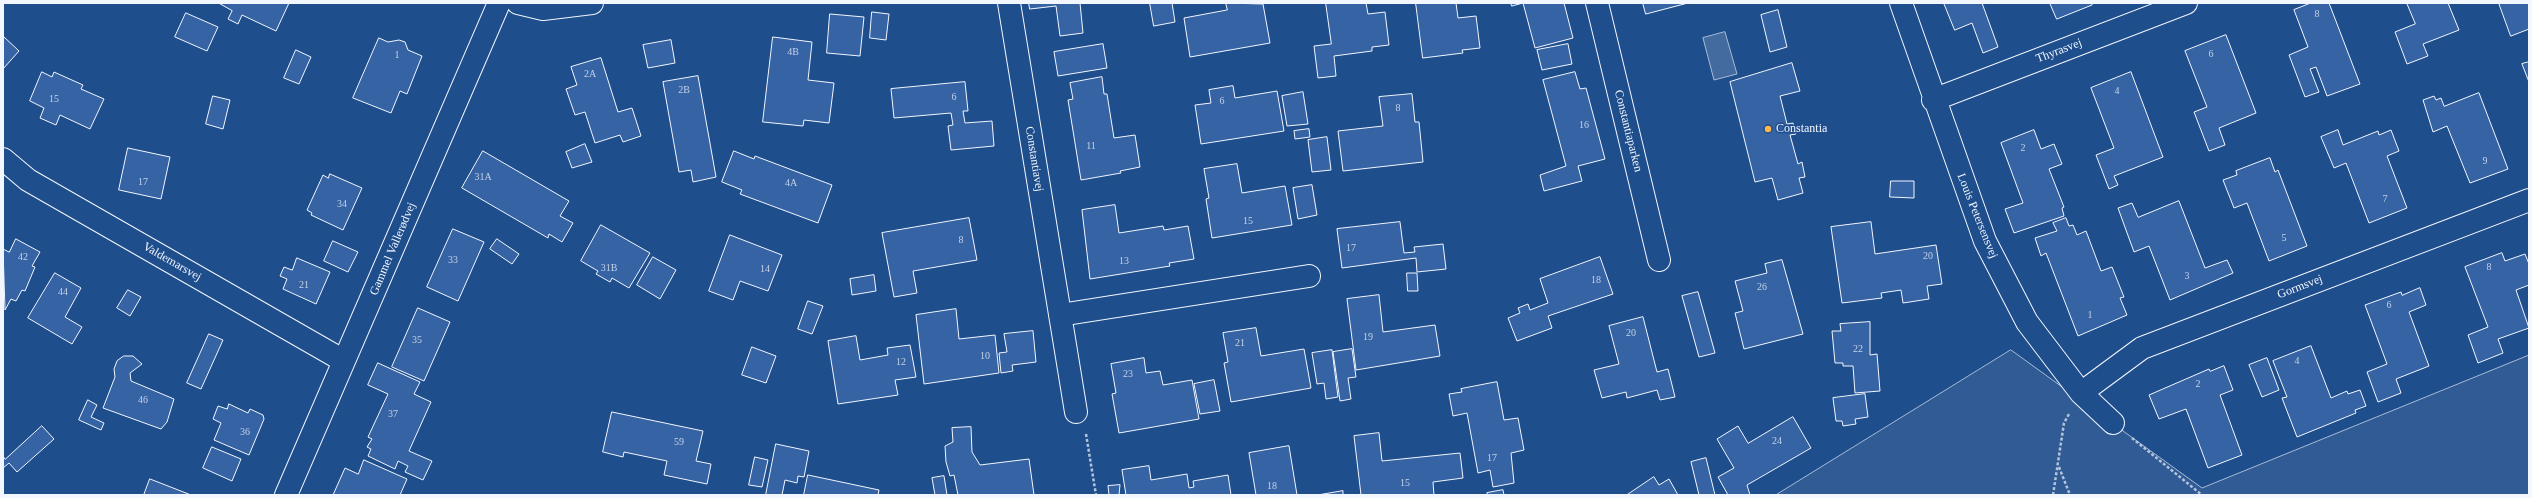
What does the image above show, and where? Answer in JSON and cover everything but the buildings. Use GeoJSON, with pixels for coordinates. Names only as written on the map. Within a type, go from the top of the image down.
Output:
{"type":"FeatureCollection","features":[{"type":"Feature","properties":{"kind":"street","name":"Gammel Vallerødvej"},"geometry":{"type":"LineString","coordinates":[[286,495],[499,3]]}},
{"type":"Feature","properties":{"kind":"street"},"geometry":{"type":"LineString","coordinates":[[518,3],[543,9],[592,3]]}},
{"type":"Feature","properties":{"kind":"street","name":"Constantiavej"},"geometry":{"type":"LineString","coordinates":[[1009,3],[1076,412]]}},
{"type":"Feature","properties":{"kind":"street","name":"Constantiaparken"},"geometry":{"type":"LineString","coordinates":[[1597,3],[1659,260]]}},
{"type":"Feature","properties":{"kind":"street","name":"Louis Petersensvej"},"geometry":{"type":"LineString","coordinates":[[1901,3],[1933,100],[1985,241],[2028,322],[2081,393],[2113,423]]}},
{"type":"Feature","properties":{"kind":"street","name":"Thyrasvej"},"geometry":{"type":"LineString","coordinates":[[1933,100],[2186,3]]}},
{"type":"Feature","properties":{"kind":"street","name":"Valdemarsvej"},"geometry":{"type":"LineString","coordinates":[[3,159],[28,180],[344,361]]}},
{"type":"Feature","properties":{"kind":"street","name":"Gormsvej"},"geometry":{"type":"LineString","coordinates":[[2081,393],[2142,348],[2529,200]]}},
{"type":"Feature","properties":{"kind":"street"},"geometry":{"type":"LineString","coordinates":[[1060,315],[1309,276]]}},
{"type":"Feature","properties":{"kind":"path"},"geometry":{"type":"LineString","coordinates":[[2053,495],[2064,423],[2081,393]]}},
{"type":"Feature","properties":{"kind":"path"},"geometry":{"type":"LineString","coordinates":[[1076,412],[1082,413],[1096,495]]}},
{"type":"Feature","properties":{"kind":"path"},"geometry":{"type":"LineString","coordinates":[[2113,423],[2202,495]]}},
{"type":"Feature","properties":{"kind":"path"},"geometry":{"type":"LineString","coordinates":[[2058,464],[2070,495]]}},
{"type":"Feature","properties":{"kind":"shaded area"},"geometry":{"type":"Polygon","coordinates":[[[1725,32],[1737,74],[1714,80],[1703,38],[1725,32]]]}},
{"type":"Feature","properties":{"kind":"shaded area"},"geometry":{"type":"Polygon","coordinates":[[[2011,350],[2202,488],[2529,355],[2529,495],[1776,495],[2011,350]]]}},
{"type":"Feature","properties":{"kind":"place","name":"Constantia"},"geometry":{"type":"Point","coordinates":[1768,129]}}]}
